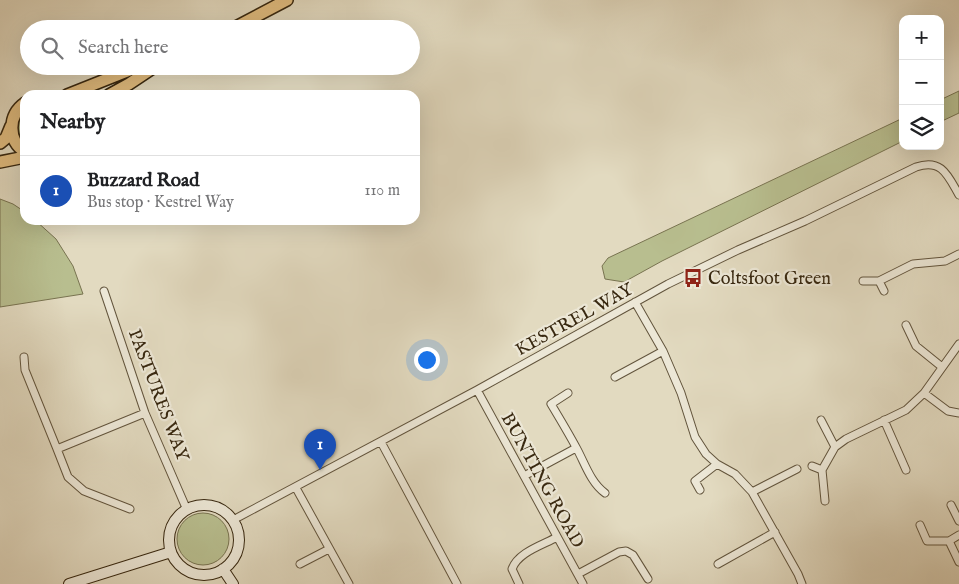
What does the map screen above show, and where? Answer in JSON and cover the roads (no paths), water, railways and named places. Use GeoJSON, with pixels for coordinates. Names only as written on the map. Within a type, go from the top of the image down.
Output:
{"type":"FeatureCollection","features":[{"type":"Feature","properties":{"kind":"main road"},"geometry":{"type":"LineString","coordinates":[[249,20],[287,0]]}},
{"type":"Feature","properties":{"kind":"main road"},"geometry":{"type":"LineString","coordinates":[[80,90],[117,75]]}},
{"type":"Feature","properties":{"kind":"main road"},"geometry":{"type":"LineString","coordinates":[[118,90],[142,75]]}},
{"type":"Feature","properties":{"kind":"main road"},"geometry":{"type":"LineString","coordinates":[[0,143],[6,138],[20,108]]}},
{"type":"Feature","properties":{"kind":"main road"},"geometry":{"type":"LineString","coordinates":[[11,125],[12,135],[20,147]]}},
{"type":"Feature","properties":{"kind":"main road"},"geometry":{"type":"LineString","coordinates":[[0,162],[20,157]]}},
{"type":"Feature","properties":{"kind":"street","name":"KESTREL WAY"},"geometry":{"type":"LineString","coordinates":[[233,520],[477,390],[668,284],[919,166],[937,166],[947,174],[959,195]]}},
{"type":"Feature","properties":{"kind":"street"},"geometry":{"type":"LineString","coordinates":[[863,281],[879,281],[913,264],[945,261],[959,254]]}},
{"type":"Feature","properties":{"kind":"street"},"geometry":{"type":"LineString","coordinates":[[879,281],[884,291]]}},
{"type":"Feature","properties":{"kind":"street","name":"PASTURES WAY"},"geometry":{"type":"LineString","coordinates":[[104,291],[145,413],[187,510]]}},
{"type":"Feature","properties":{"kind":"street"},"geometry":{"type":"LineString","coordinates":[[635,302],[663,351],[681,393],[695,437],[706,454],[735,474],[752,492],[802,584]]}},
{"type":"Feature","properties":{"kind":"street"},"geometry":{"type":"LineString","coordinates":[[906,325],[916,346],[942,367]]}},
{"type":"Feature","properties":{"kind":"street"},"geometry":{"type":"LineString","coordinates":[[825,501],[822,470],[835,447],[846,439],[906,410],[924,393],[959,344]]}},
{"type":"Feature","properties":{"kind":"street"},"geometry":{"type":"LineString","coordinates":[[615,377],[663,351]]}},
{"type":"Feature","properties":{"kind":"street"},"geometry":{"type":"LineString","coordinates":[[24,357],[25,370],[68,477],[84,491],[130,509]]}},
{"type":"Feature","properties":{"kind":"street","name":"BUNTING ROAD"},"geometry":{"type":"LineString","coordinates":[[477,390],[583,584]]}},
{"type":"Feature","properties":{"kind":"street"},"geometry":{"type":"LineString","coordinates":[[568,392],[551,404],[590,476],[605,493]]}},
{"type":"Feature","properties":{"kind":"street"},"geometry":{"type":"LineString","coordinates":[[924,393],[948,411],[959,413]]}},
{"type":"Feature","properties":{"kind":"street"},"geometry":{"type":"LineString","coordinates":[[57,449],[145,413]]}},
{"type":"Feature","properties":{"kind":"street"},"geometry":{"type":"LineString","coordinates":[[821,420],[835,447]]}},
{"type":"Feature","properties":{"kind":"street"},"geometry":{"type":"LineString","coordinates":[[884,420],[906,470]]}},
{"type":"Feature","properties":{"kind":"street"},"geometry":{"type":"LineString","coordinates":[[381,442],[456,584]]}},
{"type":"Feature","properties":{"kind":"street"},"geometry":{"type":"LineString","coordinates":[[524,476],[576,448]]}},
{"type":"Feature","properties":{"kind":"street"},"geometry":{"type":"LineString","coordinates":[[700,490],[695,481],[718,464]]}},
{"type":"Feature","properties":{"kind":"street"},"geometry":{"type":"LineString","coordinates":[[812,466],[822,470]]}},
{"type":"Feature","properties":{"kind":"street"},"geometry":{"type":"LineString","coordinates":[[752,492],[797,469]]}},
{"type":"Feature","properties":{"kind":"street"},"geometry":{"type":"LineString","coordinates":[[296,488],[349,584]]}},
{"type":"Feature","properties":{"kind":"street"},"geometry":{"type":"LineString","coordinates":[[207,505],[226,513],[233,520],[238,530],[237,552],[231,562],[223,569],[208,574],[193,573],[176,561],[171,552],[170,532],[173,523],[179,515],[187,510],[207,505]]}},
{"type":"Feature","properties":{"kind":"street"},"geometry":{"type":"LineString","coordinates":[[952,505],[959,521]]}},
{"type":"Feature","properties":{"kind":"street"},"geometry":{"type":"LineString","coordinates":[[920,525],[926,541],[949,541],[959,535]]}},
{"type":"Feature","properties":{"kind":"street"},"geometry":{"type":"LineString","coordinates":[[718,564],[775,532]]}},
{"type":"Feature","properties":{"kind":"street"},"geometry":{"type":"LineString","coordinates":[[519,584],[512,569],[515,562],[557,536]]}},
{"type":"Feature","properties":{"kind":"street"},"geometry":{"type":"LineString","coordinates":[[949,541],[959,562]]}},
{"type":"Feature","properties":{"kind":"street"},"geometry":{"type":"LineString","coordinates":[[300,564],[329,549]]}},
{"type":"Feature","properties":{"kind":"street"},"geometry":{"type":"LineString","coordinates":[[578,574],[619,552],[626,551],[633,555],[648,579]]}},
{"type":"Feature","properties":{"kind":"street"},"geometry":{"type":"LineString","coordinates":[[69,584],[171,552]]}},
{"type":"Feature","properties":{"kind":"street"},"geometry":{"type":"LineString","coordinates":[[223,569],[233,584]]}},
{"type":"Feature","properties":{"kind":"place","name":"Coltsfoot Green"},"geometry":{"type":"Point","coordinates":[693,278]}},
{"type":"Feature","properties":{"kind":"place","name":"Buzzard Road"},"geometry":{"type":"Point","coordinates":[320,470]}}]}
